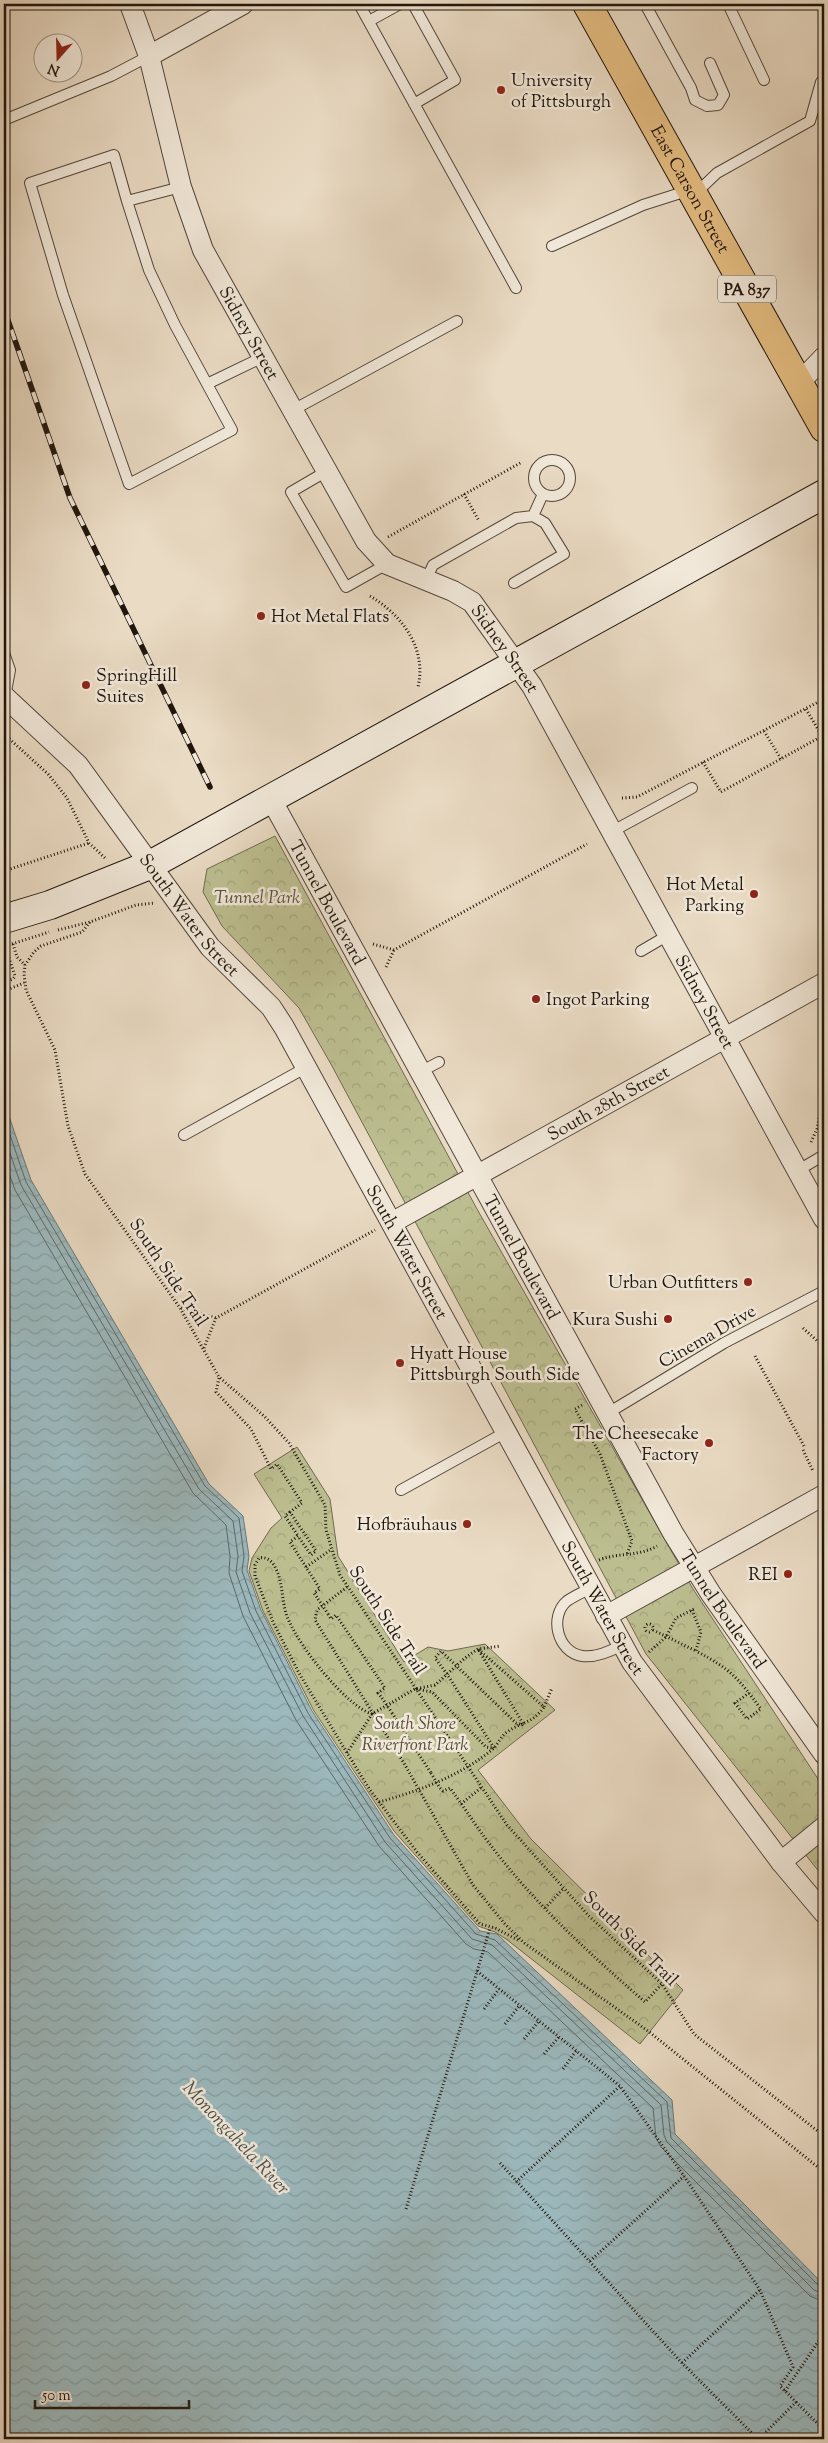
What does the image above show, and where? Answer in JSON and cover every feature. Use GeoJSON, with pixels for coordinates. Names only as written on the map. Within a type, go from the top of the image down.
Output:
{"type":"FeatureCollection","features":[{"type":"Feature","properties":{"kind":"main road","name":"East Carson Street"},"geometry":{"type":"LineString","coordinates":[[587,4],[824,428]]}},
{"type":"Feature","properties":{"kind":"main road"},"geometry":{"type":"LineString","coordinates":[[10,936],[50,905],[152,864],[824,494]]}},
{"type":"Feature","properties":{"kind":"street","name":"Sidney Street"},"geometry":{"type":"LineString","coordinates":[[130,4],[148,56],[181,187],[203,250],[366,541],[387,564],[472,602],[532,686],[670,934],[824,1219]]}},
{"type":"Feature","properties":{"kind":"street"},"geometry":{"type":"LineString","coordinates":[[148,56],[243,4]]}},
{"type":"Feature","properties":{"kind":"street"},"geometry":{"type":"LineString","coordinates":[[799,383],[824,357]]}},
{"type":"Feature","properties":{"kind":"street","name":"South Water Street"},"geometry":{"type":"LineString","coordinates":[[4,696],[78,765],[152,864],[210,947],[271,1008],[307,1067],[384,1226],[506,1432],[632,1662],[781,1862],[824,1913]]}},
{"type":"Feature","properties":{"kind":"street","name":"Tunnel Boulevard"},"geometry":{"type":"LineString","coordinates":[[271,799],[673,1533],[694,1567],[824,1754]]}},
{"type":"Feature","properties":{"kind":"street","name":"South 28th Street"},"geometry":{"type":"LineString","coordinates":[[384,1226],[824,983]]}},
{"type":"Feature","properties":{"kind":"street"},"geometry":{"type":"LineString","coordinates":[[606,1616],[824,1495]]}},
{"type":"Feature","properties":{"kind":"street"},"geometry":{"type":"LineString","coordinates":[[781,1862],[824,1827]]}},
{"type":"Feature","properties":{"kind":"lane"},"geometry":{"type":"LineString","coordinates":[[359,4],[516,288]]}},
{"type":"Feature","properties":{"kind":"lane"},"geometry":{"type":"LineString","coordinates":[[369,21],[400,4]]}},
{"type":"Feature","properties":{"kind":"lane"},"geometry":{"type":"LineString","coordinates":[[412,4],[455,80],[414,104]]}},
{"type":"Feature","properties":{"kind":"lane"},"geometry":{"type":"LineString","coordinates":[[645,4],[691,88],[695,100],[712,106],[718,105],[724,96],[710,63]]}},
{"type":"Feature","properties":{"kind":"lane"},"geometry":{"type":"LineString","coordinates":[[728,4],[764,80]]}},
{"type":"Feature","properties":{"kind":"lane"},"geometry":{"type":"LineString","coordinates":[[4,120],[111,76],[148,56]]}},
{"type":"Feature","properties":{"kind":"lane"},"geometry":{"type":"LineString","coordinates":[[552,246],[643,205],[692,192],[717,173],[810,121],[821,82],[824,80]]}},
{"type":"Feature","properties":{"kind":"lane"},"geometry":{"type":"LineString","coordinates":[[114,155],[127,201],[149,270],[175,325],[232,430],[129,484],[63,295],[30,183],[114,155]]}},
{"type":"Feature","properties":{"kind":"lane"},"geometry":{"type":"LineString","coordinates":[[127,201],[181,187]]}},
{"type":"Feature","properties":{"kind":"lane"},"geometry":{"type":"LineString","coordinates":[[293,410],[457,321]]}},
{"type":"Feature","properties":{"kind":"lane"},"geometry":{"type":"LineString","coordinates":[[207,384],[263,357]]}},
{"type":"Feature","properties":{"kind":"lane"},"geometry":{"type":"LineString","coordinates":[[327,472],[291,492],[346,587],[387,564]]}},
{"type":"Feature","properties":{"kind":"lane"},"geometry":{"type":"LineString","coordinates":[[533,516],[544,494]]}},
{"type":"Feature","properties":{"kind":"lane"},"geometry":{"type":"LineString","coordinates":[[426,580],[433,565],[516,518],[533,516],[544,522],[564,554],[514,583]]}},
{"type":"Feature","properties":{"kind":"lane"},"geometry":{"type":"LineString","coordinates":[[4,652],[10,670],[4,696]]}},
{"type":"Feature","properties":{"kind":"lane"},"geometry":{"type":"LineString","coordinates":[[613,832],[692,788]]}},
{"type":"Feature","properties":{"kind":"lane"},"geometry":{"type":"LineString","coordinates":[[641,951],[670,934]]}},
{"type":"Feature","properties":{"kind":"lane"},"geometry":{"type":"LineString","coordinates":[[420,1072],[439,1062]]}},
{"type":"Feature","properties":{"kind":"lane"},"geometry":{"type":"LineString","coordinates":[[184,1135],[307,1067]]}},
{"type":"Feature","properties":{"kind":"lane"},"geometry":{"type":"LineString","coordinates":[[797,1171],[824,1155]]}},
{"type":"Feature","properties":{"kind":"lane","name":"Cinema Drive"},"geometry":{"type":"LineString","coordinates":[[608,1412],[724,1343],[824,1291]]}},
{"type":"Feature","properties":{"kind":"lane"},"geometry":{"type":"LineString","coordinates":[[402,1490],[506,1432]]}},
{"type":"Feature","properties":{"kind":"lane"},"geometry":{"type":"LineString","coordinates":[[591,1588],[566,1602],[558,1614],[557,1628],[560,1639],[568,1649],[580,1656],[597,1654],[622,1645]]}},
{"type":"Feature","properties":{"kind":"path"},"geometry":{"type":"LineString","coordinates":[[387,537],[522,462]]}},
{"type":"Feature","properties":{"kind":"path"},"geometry":{"type":"LineString","coordinates":[[464,494],[479,521]]}},
{"type":"Feature","properties":{"kind":"path"},"geometry":{"type":"LineString","coordinates":[[370,596],[391,610],[406,626],[412,639],[419,666],[418,687]]}},
{"type":"Feature","properties":{"kind":"path"},"geometry":{"type":"LineString","coordinates":[[622,798],[637,797],[824,699]]}},
{"type":"Feature","properties":{"kind":"path"},"geometry":{"type":"LineString","coordinates":[[704,762],[721,792],[823,735],[806,709]]}},
{"type":"Feature","properties":{"kind":"path"},"geometry":{"type":"LineString","coordinates":[[764,731],[781,759]]}},
{"type":"Feature","properties":{"kind":"path"},"geometry":{"type":"LineString","coordinates":[[4,734],[48,774],[67,798],[89,843],[102,853]]}},
{"type":"Feature","properties":{"kind":"path"},"geometry":{"type":"LineString","coordinates":[[4,871],[89,843]]}},
{"type":"Feature","properties":{"kind":"path"},"geometry":{"type":"LineString","coordinates":[[384,972],[394,950],[587,844]]}},
{"type":"Feature","properties":{"kind":"path"},"geometry":{"type":"LineString","coordinates":[[131,896],[136,905]]}},
{"type":"Feature","properties":{"kind":"path"},"geometry":{"type":"LineString","coordinates":[[90,922],[82,932],[41,946],[25,965],[17,957],[10,936],[65,928],[90,922],[136,905],[160,902]]}},
{"type":"Feature","properties":{"kind":"path"},"geometry":{"type":"LineString","coordinates":[[368,943],[394,950]]}},
{"type":"Feature","properties":{"kind":"path"},"geometry":{"type":"LineString","coordinates":[[4,946],[9,962],[4,964]]}},
{"type":"Feature","properties":{"kind":"path"},"geometry":{"type":"LineString","coordinates":[[4,982],[13,979],[14,976],[7,952]]}},
{"type":"Feature","properties":{"kind":"path","name":"South Side Trail"},"geometry":{"type":"LineString","coordinates":[[25,965],[24,983],[55,1050],[68,1126],[85,1174],[180,1308],[219,1377],[264,1416],[289,1443],[325,1505],[326,1530],[340,1575],[507,1825],[589,1916],[662,1984],[694,2034],[824,2136]]}},
{"type":"Feature","properties":{"kind":"path"},"geometry":{"type":"LineString","coordinates":[[4,991],[24,983]]}},
{"type":"Feature","properties":{"kind":"path"},"geometry":{"type":"LineString","coordinates":[[811,1142],[817,1129],[824,1092]]}},
{"type":"Feature","properties":{"kind":"path"},"geometry":{"type":"LineString","coordinates":[[204,1349],[216,1318],[384,1226]]}},
{"type":"Feature","properties":{"kind":"path"},"geometry":{"type":"LineString","coordinates":[[180,1308],[216,1318]]}},
{"type":"Feature","properties":{"kind":"path"},"geometry":{"type":"LineString","coordinates":[[803,1328],[824,1348]]}},
{"type":"Feature","properties":{"kind":"path"},"geometry":{"type":"LineString","coordinates":[[755,1356],[804,1448],[813,1471]]}},
{"type":"Feature","properties":{"kind":"path"},"geometry":{"type":"LineString","coordinates":[[219,1377],[216,1392],[251,1429],[262,1455],[271,1469],[277,1464],[302,1503],[290,1512],[285,1516],[310,1554],[316,1551],[290,1512]]}},
{"type":"Feature","properties":{"kind":"path"},"geometry":{"type":"LineString","coordinates":[[584,1405],[575,1409],[600,1454],[632,1541],[627,1554]]}},
{"type":"Feature","properties":{"kind":"path"},"geometry":{"type":"LineString","coordinates":[[298,1536],[290,1542],[320,1589],[314,1593],[331,1619],[336,1615],[385,1688],[378,1693],[440,1788],[443,1791],[450,1788],[493,1848],[545,1908],[589,1953],[645,2002],[662,1984]]}},
{"type":"Feature","properties":{"kind":"path"},"geometry":{"type":"LineString","coordinates":[[594,1562],[613,1554],[644,1552],[660,1544]]}},
{"type":"Feature","properties":{"kind":"path"},"geometry":{"type":"LineString","coordinates":[[306,1567],[332,1549]]}},
{"type":"Feature","properties":{"kind":"path"},"geometry":{"type":"LineString","coordinates":[[372,1714],[362,1711],[350,1702],[322,1670],[299,1639],[289,1622],[276,1570],[270,1561],[264,1557],[259,1558],[255,1564],[255,1576],[273,1622],[299,1673],[347,1753],[379,1802],[417,1852],[480,1924],[495,1928],[522,1942],[648,2031],[824,2172]]}},
{"type":"Feature","properties":{"kind":"path"},"geometry":{"type":"LineString","coordinates":[[347,1587],[316,1610],[315,1620],[420,1790],[472,1885],[522,1942]]}},
{"type":"Feature","properties":{"kind":"path"},"geometry":{"type":"LineString","coordinates":[[642,1656],[666,1637],[676,1618],[698,1606]]}},
{"type":"Feature","properties":{"kind":"path"},"geometry":{"type":"LineString","coordinates":[[692,1610],[701,1632],[696,1651]]}},
{"type":"Feature","properties":{"kind":"path"},"geometry":{"type":"LineString","coordinates":[[653,1630],[696,1651],[732,1672],[749,1693],[761,1709],[747,1719],[735,1703],[749,1693]]}},
{"type":"Feature","properties":{"kind":"path"},"geometry":{"type":"LineString","coordinates":[[347,1753],[372,1714],[415,1689],[435,1685],[478,1649],[501,1646]]}},
{"type":"Feature","properties":{"kind":"path"},"geometry":{"type":"LineString","coordinates":[[478,1649],[544,1707]]}},
{"type":"Feature","properties":{"kind":"path"},"geometry":{"type":"LineString","coordinates":[[478,1649],[524,1725]]}},
{"type":"Feature","properties":{"kind":"path"},"geometry":{"type":"LineString","coordinates":[[494,1748],[435,1658],[441,1651],[516,1723],[524,1725]]}},
{"type":"Feature","properties":{"kind":"path"},"geometry":{"type":"LineString","coordinates":[[379,1802],[420,1790],[468,1766],[494,1748],[507,1732],[537,1717],[544,1707],[552,1688]]}},
{"type":"Feature","properties":{"kind":"path"},"geometry":{"type":"LineString","coordinates":[[415,1689],[432,1692],[486,1747],[494,1748]]}},
{"type":"Feature","properties":{"kind":"path"},"geometry":{"type":"LineString","coordinates":[[461,1804],[482,1787]]}},
{"type":"Feature","properties":{"kind":"path"},"geometry":{"type":"LineString","coordinates":[[545,1908],[563,1889]]}},
{"type":"Feature","properties":{"kind":"path"},"geometry":{"type":"LineString","coordinates":[[406,2208],[490,1928]]}},
{"type":"Feature","properties":{"kind":"path"},"geometry":{"type":"LineString","coordinates":[[477,1971],[620,2086],[684,2176],[760,2290],[793,2367],[780,2386],[824,2430]]}},
{"type":"Feature","properties":{"kind":"path"},"geometry":{"type":"LineString","coordinates":[[484,2008],[499,1989]]}},
{"type":"Feature","properties":{"kind":"path"},"geometry":{"type":"LineString","coordinates":[[505,2024],[520,2005]]}},
{"type":"Feature","properties":{"kind":"path"},"geometry":{"type":"LineString","coordinates":[[524,2039],[539,2021]]}},
{"type":"Feature","properties":{"kind":"path"},"geometry":{"type":"LineString","coordinates":[[544,2054],[559,2037]]}},
{"type":"Feature","properties":{"kind":"path"},"geometry":{"type":"LineString","coordinates":[[563,2069],[576,2051]]}},
{"type":"Feature","properties":{"kind":"path"},"geometry":{"type":"LineString","coordinates":[[516,2182],[620,2086]]}},
{"type":"Feature","properties":{"kind":"path"},"geometry":{"type":"LineString","coordinates":[[500,2163],[682,2363],[759,2439],[796,2402]]}},
{"type":"Feature","properties":{"kind":"path"},"geometry":{"type":"LineString","coordinates":[[590,2261],[684,2176]]}},
{"type":"Feature","properties":{"kind":"path"},"geometry":{"type":"LineString","coordinates":[[682,2363],[760,2290]]}},
{"type":"Feature","properties":{"kind":"path"},"geometry":{"type":"LineString","coordinates":[[786,2391],[824,2333]]}},
{"type":"Feature","properties":{"kind":"green space","name":"Tunnel Park"},"geometry":{"type":"Polygon","coordinates":[[[275,836],[477,1209],[693,1589],[824,1788],[824,1878],[646,1654],[332,1066],[299,1008],[222,926],[203,892],[207,869],[275,836]]]}},
{"type":"Feature","properties":{"kind":"green space","name":"South Shore Riverfront Park"},"geometry":{"type":"Polygon","coordinates":[[[297,1447],[330,1499],[338,1556],[404,1662],[428,1647],[448,1651],[485,1644],[555,1710],[478,1770],[531,1839],[683,1990],[640,2044],[506,1939],[495,1932],[478,1926],[394,1831],[314,1711],[263,1611],[249,1571],[252,1558],[271,1528],[282,1518],[254,1474],[297,1447]]]}},
{"type":"Feature","properties":{"kind":"water","name":"Monongahela River"},"geometry":{"type":"Polygon","coordinates":[[[4,1102],[31,1180],[209,1484],[243,1516],[249,1556],[247,1570],[261,1610],[312,1711],[394,1835],[480,1931],[497,1934],[672,2100],[675,2134],[824,2285],[824,2439],[4,2439],[4,1102]]]}},
{"type":"Feature","properties":{"kind":"railway"},"geometry":{"type":"LineString","coordinates":[[4,309],[70,498],[210,787]]}},
{"type":"Feature","properties":{"kind":"place","name":"University of Pittsburgh"},"geometry":{"type":"Point","coordinates":[501,90]}},
{"type":"Feature","properties":{"kind":"place","name":"Hot Metal Flats"},"geometry":{"type":"Point","coordinates":[261,616]}},
{"type":"Feature","properties":{"kind":"place","name":"SpringHill Suites"},"geometry":{"type":"Point","coordinates":[86,685]}},
{"type":"Feature","properties":{"kind":"place","name":"Hot Metal Parking"},"geometry":{"type":"Point","coordinates":[754,894]}},
{"type":"Feature","properties":{"kind":"place","name":"Ingot Parking"},"geometry":{"type":"Point","coordinates":[536,999]}},
{"type":"Feature","properties":{"kind":"place","name":"Urban Outfitters"},"geometry":{"type":"Point","coordinates":[748,1282]}},
{"type":"Feature","properties":{"kind":"place","name":"Kura Sushi"},"geometry":{"type":"Point","coordinates":[668,1319]}},
{"type":"Feature","properties":{"kind":"place","name":"Hyatt House Pittsburgh South Side"},"geometry":{"type":"Point","coordinates":[400,1363]}},
{"type":"Feature","properties":{"kind":"place","name":"The Cheesecake Factory"},"geometry":{"type":"Point","coordinates":[709,1443]}},
{"type":"Feature","properties":{"kind":"place","name":"Hofbräuhaus"},"geometry":{"type":"Point","coordinates":[467,1524]}},
{"type":"Feature","properties":{"kind":"place","name":"REI"},"geometry":{"type":"Point","coordinates":[788,1574]}}]}
